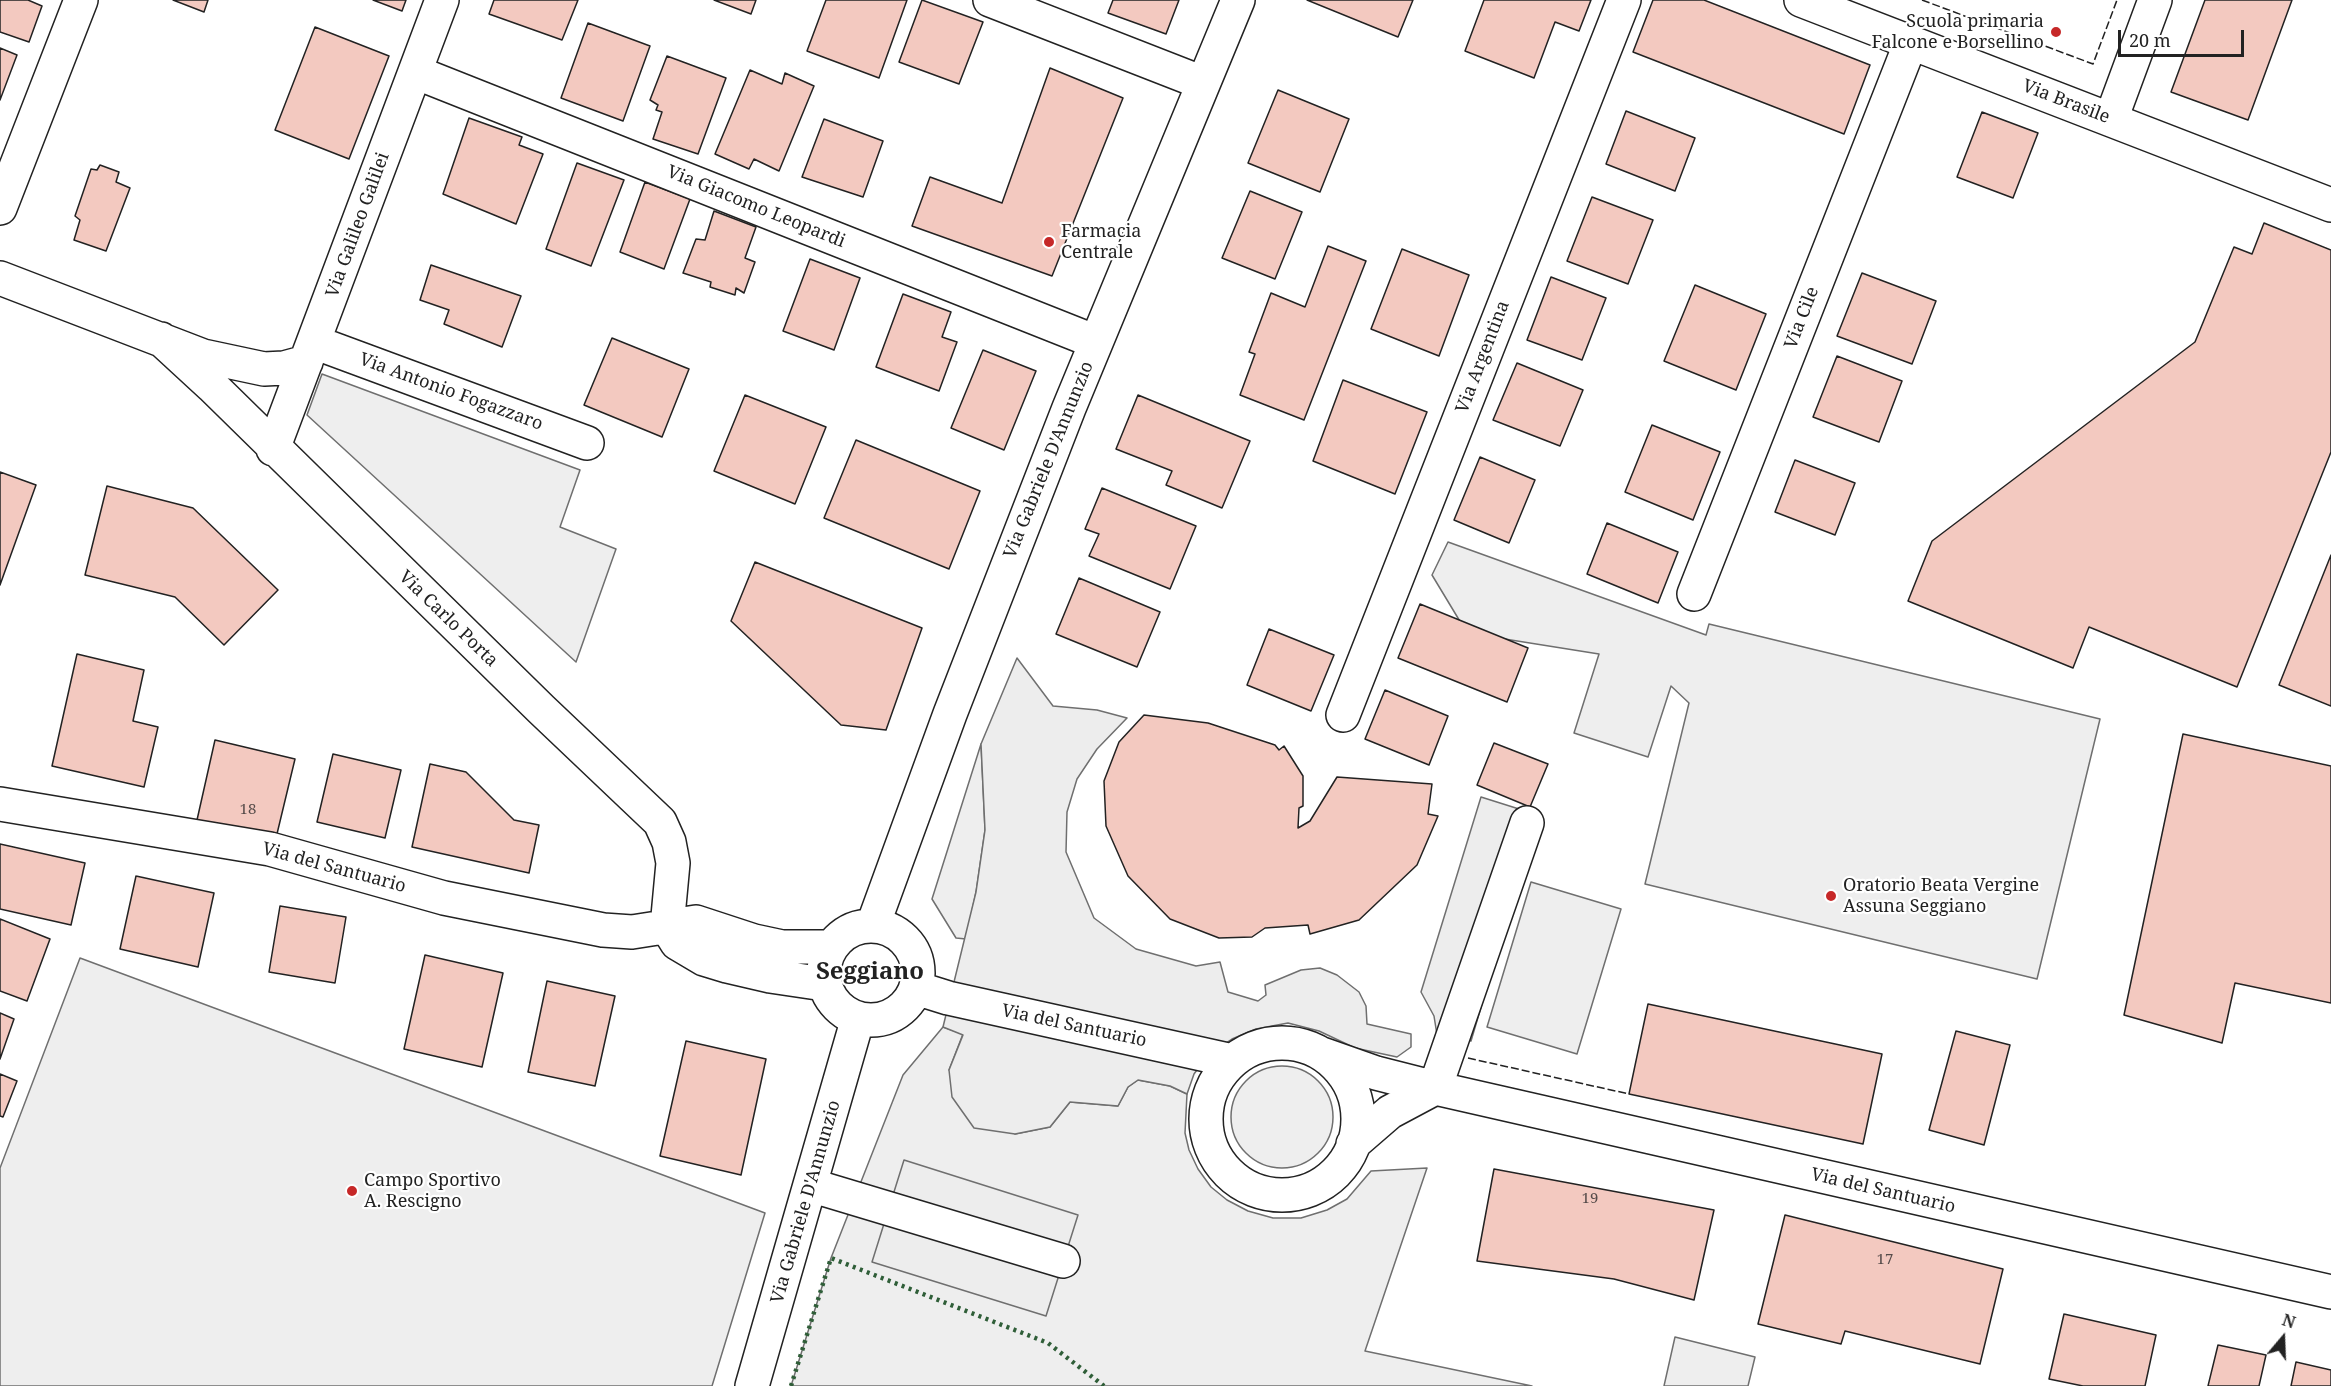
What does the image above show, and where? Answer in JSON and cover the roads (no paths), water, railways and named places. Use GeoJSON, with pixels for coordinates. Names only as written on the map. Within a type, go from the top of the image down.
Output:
{"type":"FeatureCollection","features":[{"type":"Feature","properties":{"kind":"street"},"geometry":{"type":"LineString","coordinates":[[0,208],[81,0]]}},
{"type":"Feature","properties":{"kind":"street","name":"Via Galileo Galilei"},"geometry":{"type":"LineString","coordinates":[[273,449],[442,0]]}},
{"type":"Feature","properties":{"kind":"street"},"geometry":{"type":"LineString","coordinates":[[990,0],[1203,83]]}},
{"type":"Feature","properties":{"kind":"street","name":"Via Gabriele D'Annunzio"},"geometry":{"type":"LineString","coordinates":[[873,925],[950,714],[1096,342],[1238,0]]}},
{"type":"Feature","properties":{"kind":"street","name":"Via Argentina"},"geometry":{"type":"LineString","coordinates":[[1343,715],[1624,0]]}},
{"type":"Feature","properties":{"kind":"street","name":"Via Brasile"},"geometry":{"type":"LineString","coordinates":[[1801,0],[2331,205]]}},
{"type":"Feature","properties":{"kind":"street"},"geometry":{"type":"LineString","coordinates":[[2111,119],[2156,0]]}},
{"type":"Feature","properties":{"kind":"street","name":"Via Cile"},"geometry":{"type":"LineString","coordinates":[[1694,594],[1911,42]]}},
{"type":"Feature","properties":{"kind":"street","name":"Via Giacomo Leopardi"},"geometry":{"type":"LineString","coordinates":[[415,72],[1096,342]]}},
{"type":"Feature","properties":{"kind":"street"},"geometry":{"type":"LineString","coordinates":[[0,278],[203,356],[234,364],[264,369],[285,368],[310,352]]}},
{"type":"Feature","properties":{"kind":"street","name":"Via Carlo Porta"},"geometry":{"type":"LineString","coordinates":[[161,339],[660,822],[669,842],[673,863],[667,927]]}},
{"type":"Feature","properties":{"kind":"street","name":"Via Antonio Fogazzaro"},"geometry":{"type":"LineString","coordinates":[[310,352],[587,442]]}},
{"type":"Feature","properties":{"kind":"street","name":"Via del Santuario"},"geometry":{"type":"LineString","coordinates":[[0,804],[270,849],[444,898],[603,930],[632,932],[696,922],[754,941],[782,947],[831,947]]}},
{"type":"Feature","properties":{"kind":"street"},"geometry":{"type":"LineString","coordinates":[[1353,1143],[1390,1112],[1435,1088],[1527,823]]}},
{"type":"Feature","properties":{"kind":"street"},"geometry":{"type":"LineString","coordinates":[[873,925],[901,935],[917,959],[916,988],[911,999],[893,1015],[882,1019],[858,1018],[837,1006],[824,984],[825,959],[831,947],[849,930],[873,925]]}},
{"type":"Feature","properties":{"kind":"street"},"geometry":{"type":"LineString","coordinates":[[667,927],[677,943],[704,959],[770,976],[824,984]]}},
{"type":"Feature","properties":{"kind":"street","name":"Via del Santuario"},"geometry":{"type":"LineString","coordinates":[[916,988],[948,998],[1233,1060]]}},
{"type":"Feature","properties":{"kind":"street","name":"Via Gabriele D'Annunzio"},"geometry":{"type":"LineString","coordinates":[[752,1386],[858,1018]]}},
{"type":"Feature","properties":{"kind":"street"},"geometry":{"type":"LineString","coordinates":[[1272,1044],[1298,1045],[1322,1054],[1335,1065],[1348,1082],[1356,1102],[1358,1123],[1346,1160],[1334,1174],[1303,1191],[1267,1193],[1250,1188],[1222,1166],[1213,1151],[1205,1116],[1215,1081],[1233,1060],[1255,1047],[1272,1044]]}},
{"type":"Feature","properties":{"kind":"street","name":"Via del Santuario"},"geometry":{"type":"LineString","coordinates":[[1322,1054],[1435,1088],[2331,1292]]}},
{"type":"Feature","properties":{"kind":"street"},"geometry":{"type":"LineString","coordinates":[[810,1185],[1063,1261]]}},
{"type":"Feature","properties":{"kind":"place","name":"Scuola primaria Falcone e Borsellino"},"geometry":{"type":"Point","coordinates":[2056,32]}},
{"type":"Feature","properties":{"kind":"place","name":"Farmacia Centrale"},"geometry":{"type":"Point","coordinates":[1049,242]}},
{"type":"Feature","properties":{"kind":"place","name":"Oratorio Beata Vergine Assuna Seggiano"},"geometry":{"type":"Point","coordinates":[1831,896]}},
{"type":"Feature","properties":{"kind":"place","name":"Campo Sportivo A. Rescigno"},"geometry":{"type":"Point","coordinates":[352,1191]}},
{"type":"Feature","properties":{"kind":"district","name":"Seggiano"},"geometry":{"type":"Point","coordinates":[870,972]}}]}
